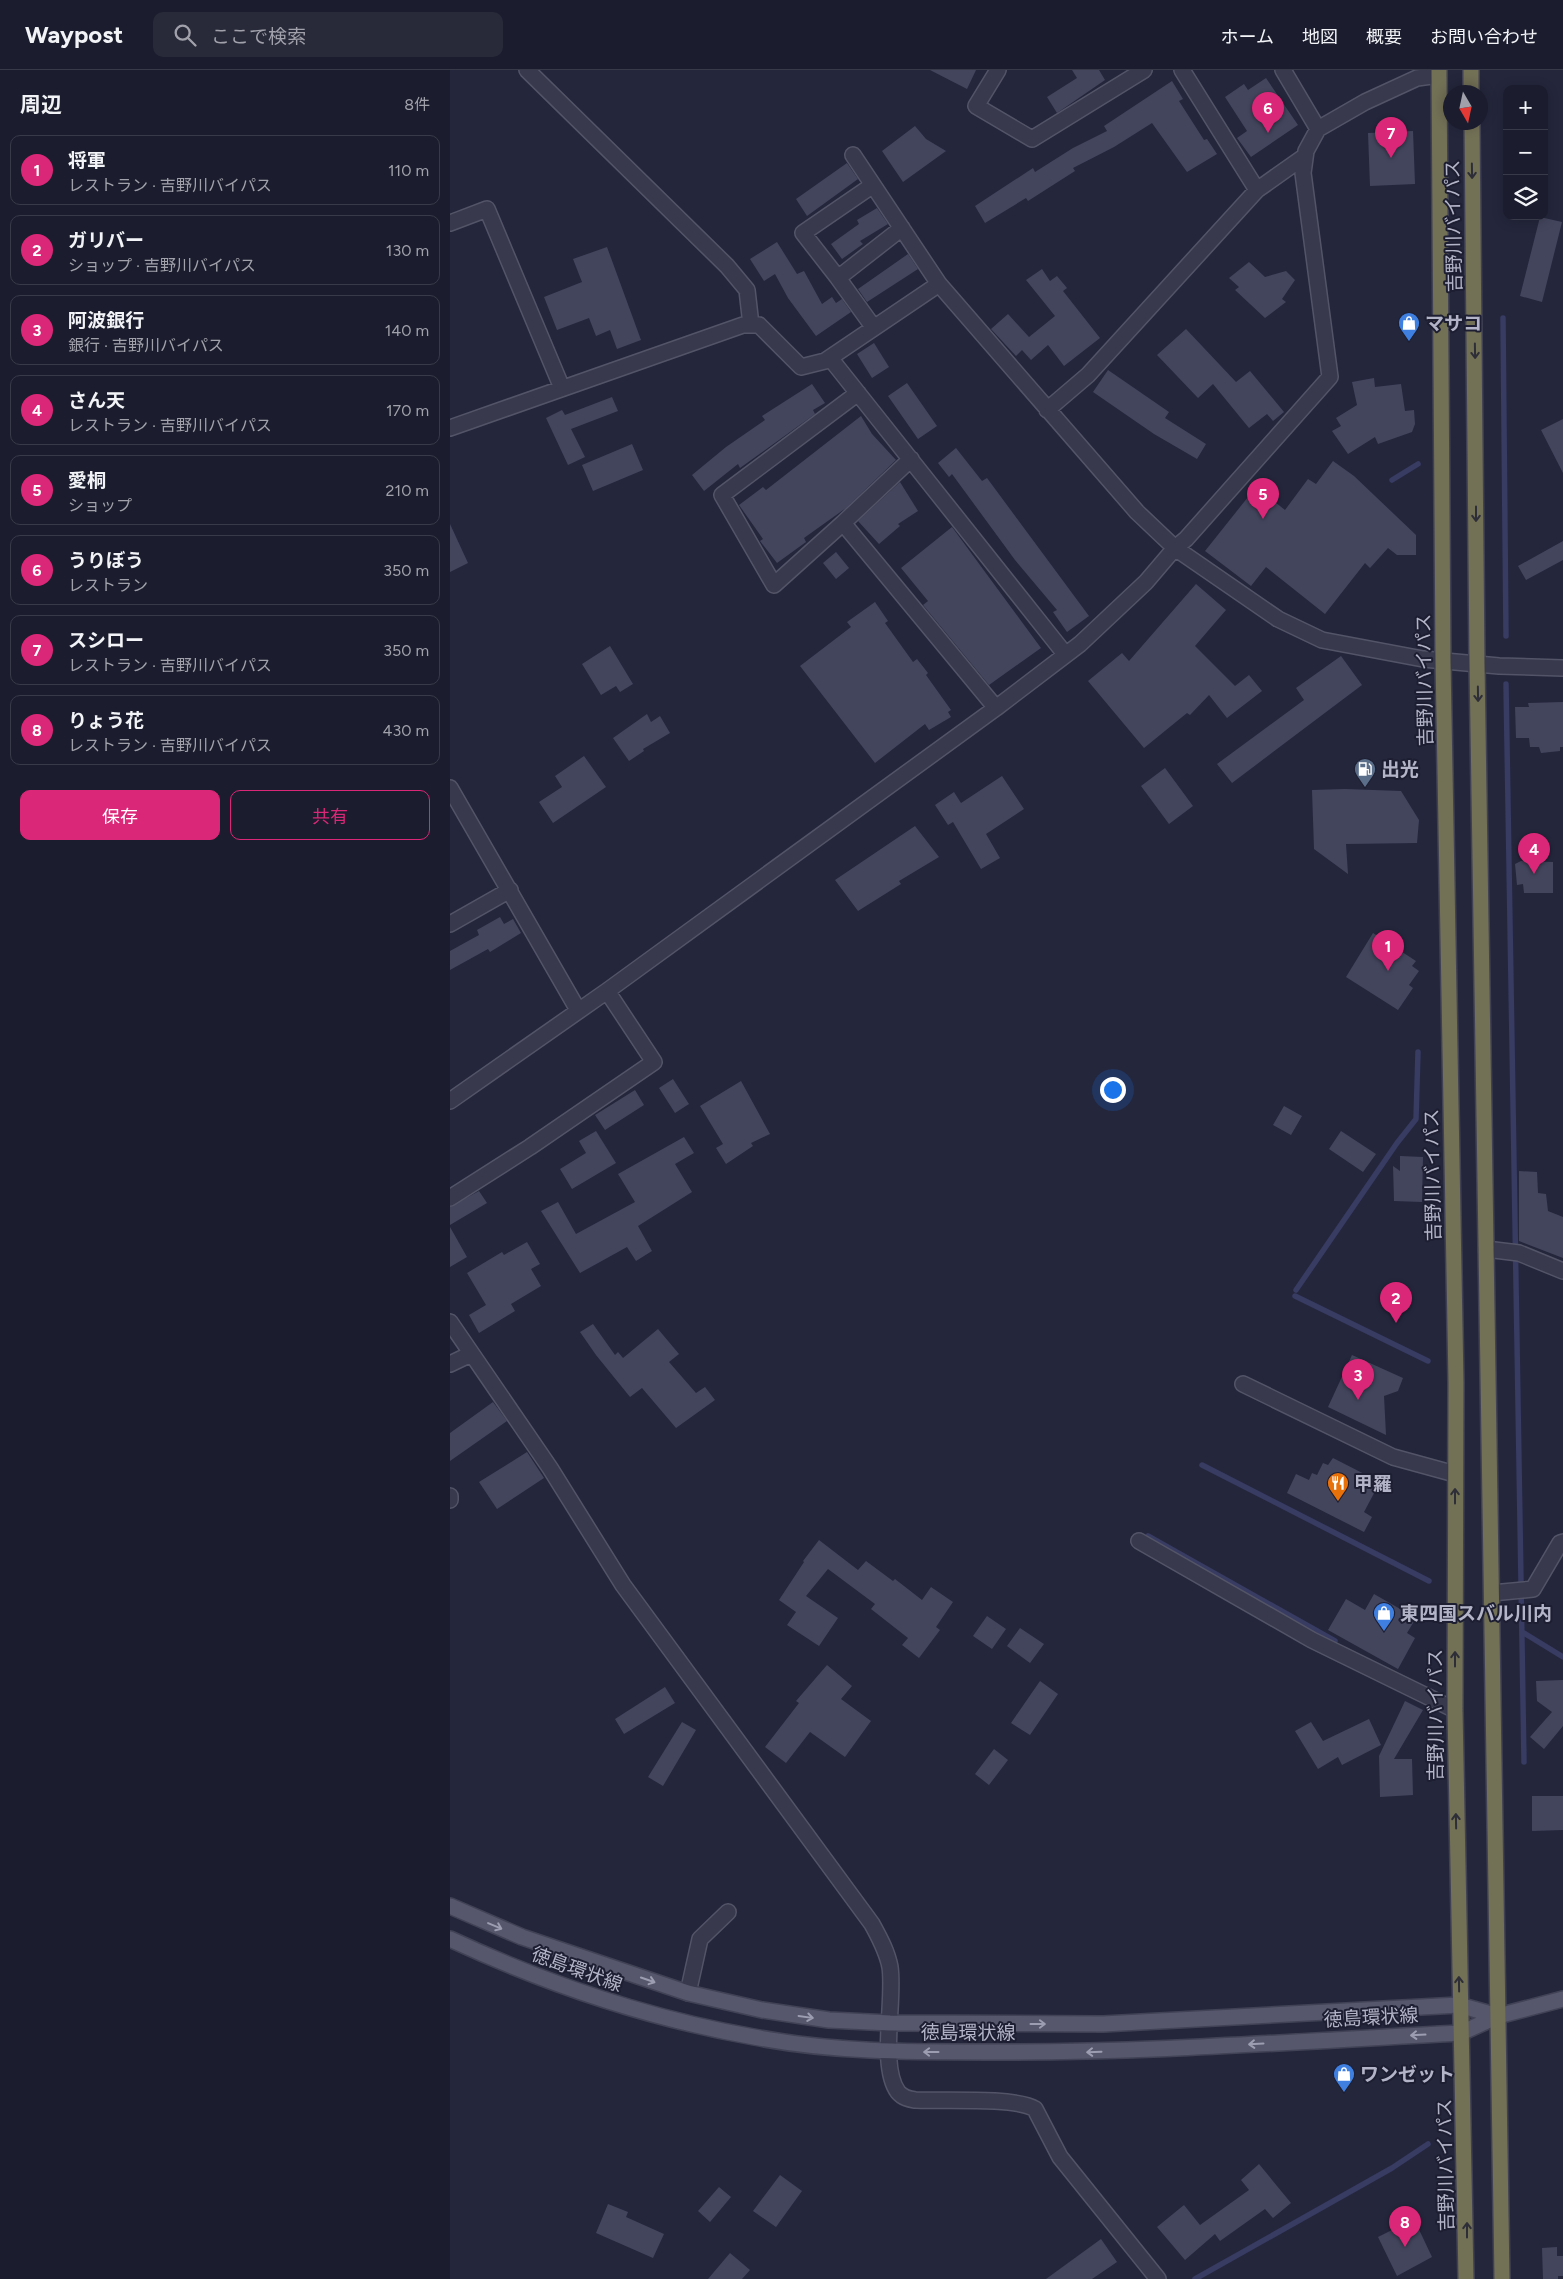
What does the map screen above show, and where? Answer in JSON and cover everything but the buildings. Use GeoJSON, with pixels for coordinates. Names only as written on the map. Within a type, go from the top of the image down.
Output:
{"type":"FeatureCollection","features":[{"type":"Feature","properties":{"kind":"highway"},"geometry":{"type":"LineString","coordinates":[[1471,70],[1471,85]]}},
{"type":"Feature","properties":{"kind":"highway","name":"吉野川バイパス"},"geometry":{"type":"LineString","coordinates":[[1439,72],[1443,661],[1456,1373],[1454,1710],[1466,2279]]}},
{"type":"Feature","properties":{"kind":"highway","name":"吉野川バイパス"},"geometry":{"type":"LineString","coordinates":[[1472,130],[1477,664],[1502,2279]]}},
{"type":"Feature","properties":{"kind":"main road","name":"徳島環状線"},"geometry":{"type":"LineString","coordinates":[[450,1906],[522,1937],[688,1993],[762,2010],[829,2020],[890,2023],[1103,2024],[1459,2005],[1498,2016]]}},
{"type":"Feature","properties":{"kind":"main road","name":"徳島環状線"},"geometry":{"type":"LineString","coordinates":[[450,1939],[509,1966],[575,1992],[629,2009],[756,2038],[838,2049],[889,2052],[1089,2053],[1461,2032],[1498,2016],[1563,1999]]}},
{"type":"Feature","properties":{"kind":"street"},"geometry":{"type":"LineString","coordinates":[[527,70],[726,266],[747,290],[751,326]]}},
{"type":"Feature","properties":{"kind":"street"},"geometry":{"type":"LineString","coordinates":[[998,70],[976,106],[1032,139],[1144,70]]}},
{"type":"Feature","properties":{"kind":"street"},"geometry":{"type":"LineString","coordinates":[[1182,70],[1257,190]]}},
{"type":"Feature","properties":{"kind":"street"},"geometry":{"type":"LineString","coordinates":[[1283,70],[1318,129]]}},
{"type":"Feature","properties":{"kind":"street"},"geometry":{"type":"LineString","coordinates":[[450,1101],[607,991],[996,708],[1080,644],[1146,582],[1330,377],[1304,173],[1305,156],[1318,129],[1365,102],[1418,78],[1439,72]]}},
{"type":"Feature","properties":{"kind":"street"},"geometry":{"type":"LineString","coordinates":[[853,155],[940,284],[1137,512],[1175,548],[1278,619],[1322,640],[1443,661],[1563,668]]}},
{"type":"Feature","properties":{"kind":"street"},"geometry":{"type":"LineString","coordinates":[[1047,410],[1088,375],[1257,190],[1305,156]]}},
{"type":"Feature","properties":{"kind":"street"},"geometry":{"type":"LineString","coordinates":[[873,186],[803,233],[874,328]]}},
{"type":"Feature","properties":{"kind":"street"},"geometry":{"type":"LineString","coordinates":[[450,223],[487,209],[562,388]]}},
{"type":"Feature","properties":{"kind":"street"},"geometry":{"type":"LineString","coordinates":[[838,278],[902,228]]}},
{"type":"Feature","properties":{"kind":"street"},"geometry":{"type":"LineString","coordinates":[[450,428],[743,326],[759,325],[801,367],[825,361],[940,284]]}},
{"type":"Feature","properties":{"kind":"street"},"geometry":{"type":"LineString","coordinates":[[830,358],[1066,654]]}},
{"type":"Feature","properties":{"kind":"street"},"geometry":{"type":"LineString","coordinates":[[858,393],[722,495],[774,585],[910,459]]}},
{"type":"Feature","properties":{"kind":"street"},"geometry":{"type":"LineString","coordinates":[[843,523],[996,708]]}},
{"type":"Feature","properties":{"kind":"street"},"geometry":{"type":"LineString","coordinates":[[450,788],[578,1010]]}},
{"type":"Feature","properties":{"kind":"street"},"geometry":{"type":"LineString","coordinates":[[450,924],[510,890]]}},
{"type":"Feature","properties":{"kind":"street"},"geometry":{"type":"LineString","coordinates":[[450,1198],[530,1147],[654,1062],[607,991]]}},
{"type":"Feature","properties":{"kind":"street"},"geometry":{"type":"LineString","coordinates":[[1486,1249],[1515,1252],[1563,1271]]}},
{"type":"Feature","properties":{"kind":"street"},"geometry":{"type":"LineString","coordinates":[[450,1322],[550,1468],[623,1586],[872,1924],[885,1950],[891,1977],[889,2052],[894,2082],[899,2093],[905,2098],[916,2100],[1012,2103],[1029,2105],[1035,2109],[1060,2157],[1158,2279]]}},
{"type":"Feature","properties":{"kind":"street"},"geometry":{"type":"LineString","coordinates":[[450,1364],[471,1354]]}},
{"type":"Feature","properties":{"kind":"street"},"geometry":{"type":"LineString","coordinates":[[1243,1384],[1393,1457],[1455,1474]]}},
{"type":"Feature","properties":{"kind":"street"},"geometry":{"type":"LineString","coordinates":[[1139,1541],[1312,1640],[1454,1710]]}},
{"type":"Feature","properties":{"kind":"street"},"geometry":{"type":"LineString","coordinates":[[1492,1593],[1534,1588],[1560,1543],[1563,1542]]}},
{"type":"Feature","properties":{"kind":"street"},"geometry":{"type":"LineString","coordinates":[[688,1993],[700,1939],[728,1912]]}},
{"type":"Feature","properties":{"kind":"waterway"},"geometry":{"type":"LineString","coordinates":[[1503,318],[1506,636]]}},
{"type":"Feature","properties":{"kind":"waterway"},"geometry":{"type":"LineString","coordinates":[[1392,480],[1418,464]]}},
{"type":"Feature","properties":{"kind":"waterway"},"geometry":{"type":"LineString","coordinates":[[1506,684],[1524,1762]]}},
{"type":"Feature","properties":{"kind":"waterway"},"geometry":{"type":"LineString","coordinates":[[1296,1290],[1397,1143],[1416,1119],[1418,1052]]}},
{"type":"Feature","properties":{"kind":"waterway"},"geometry":{"type":"LineString","coordinates":[[1295,1296],[1428,1361]]}},
{"type":"Feature","properties":{"kind":"waterway"},"geometry":{"type":"LineString","coordinates":[[1202,1465],[1429,1581]]}},
{"type":"Feature","properties":{"kind":"waterway"},"geometry":{"type":"LineString","coordinates":[[1148,1536],[1335,1641]]}},
{"type":"Feature","properties":{"kind":"waterway"},"geometry":{"type":"LineString","coordinates":[[1524,1633],[1563,1657]]}},
{"type":"Feature","properties":{"kind":"waterway"},"geometry":{"type":"LineString","coordinates":[[1195,2279],[1392,2168],[1428,2144]]}},
{"type":"Feature","properties":{"kind":"place","name":"うりぼう"},"geometry":{"type":"Point","coordinates":[1268,133]}},
{"type":"Feature","properties":{"kind":"place","name":"スシロー"},"geometry":{"type":"Point","coordinates":[1391,158]}},
{"type":"Feature","properties":{"kind":"place","name":"マサコ"},"geometry":{"type":"Point","coordinates":[1409,342]}},
{"type":"Feature","properties":{"kind":"place","name":"愛桐"},"geometry":{"type":"Point","coordinates":[1263,519]}},
{"type":"Feature","properties":{"kind":"place","name":"出光"},"geometry":{"type":"Point","coordinates":[1365,788]}},
{"type":"Feature","properties":{"kind":"place","name":"さん天"},"geometry":{"type":"Point","coordinates":[1534,874]}},
{"type":"Feature","properties":{"kind":"place","name":"将軍"},"geometry":{"type":"Point","coordinates":[1388,971]}},
{"type":"Feature","properties":{"kind":"place","name":"ガリバー"},"geometry":{"type":"Point","coordinates":[1396,1323]}},
{"type":"Feature","properties":{"kind":"place","name":"阿波銀行"},"geometry":{"type":"Point","coordinates":[1358,1400]}},
{"type":"Feature","properties":{"kind":"place","name":"甲羅"},"geometry":{"type":"Point","coordinates":[1338,1502]}},
{"type":"Feature","properties":{"kind":"place","name":"東四国スバル川内"},"geometry":{"type":"Point","coordinates":[1384,1632]}},
{"type":"Feature","properties":{"kind":"place","name":"ワンゼット"},"geometry":{"type":"Point","coordinates":[1344,2093]}},
{"type":"Feature","properties":{"kind":"place","name":"りょう花"},"geometry":{"type":"Point","coordinates":[1405,2247]}}]}
